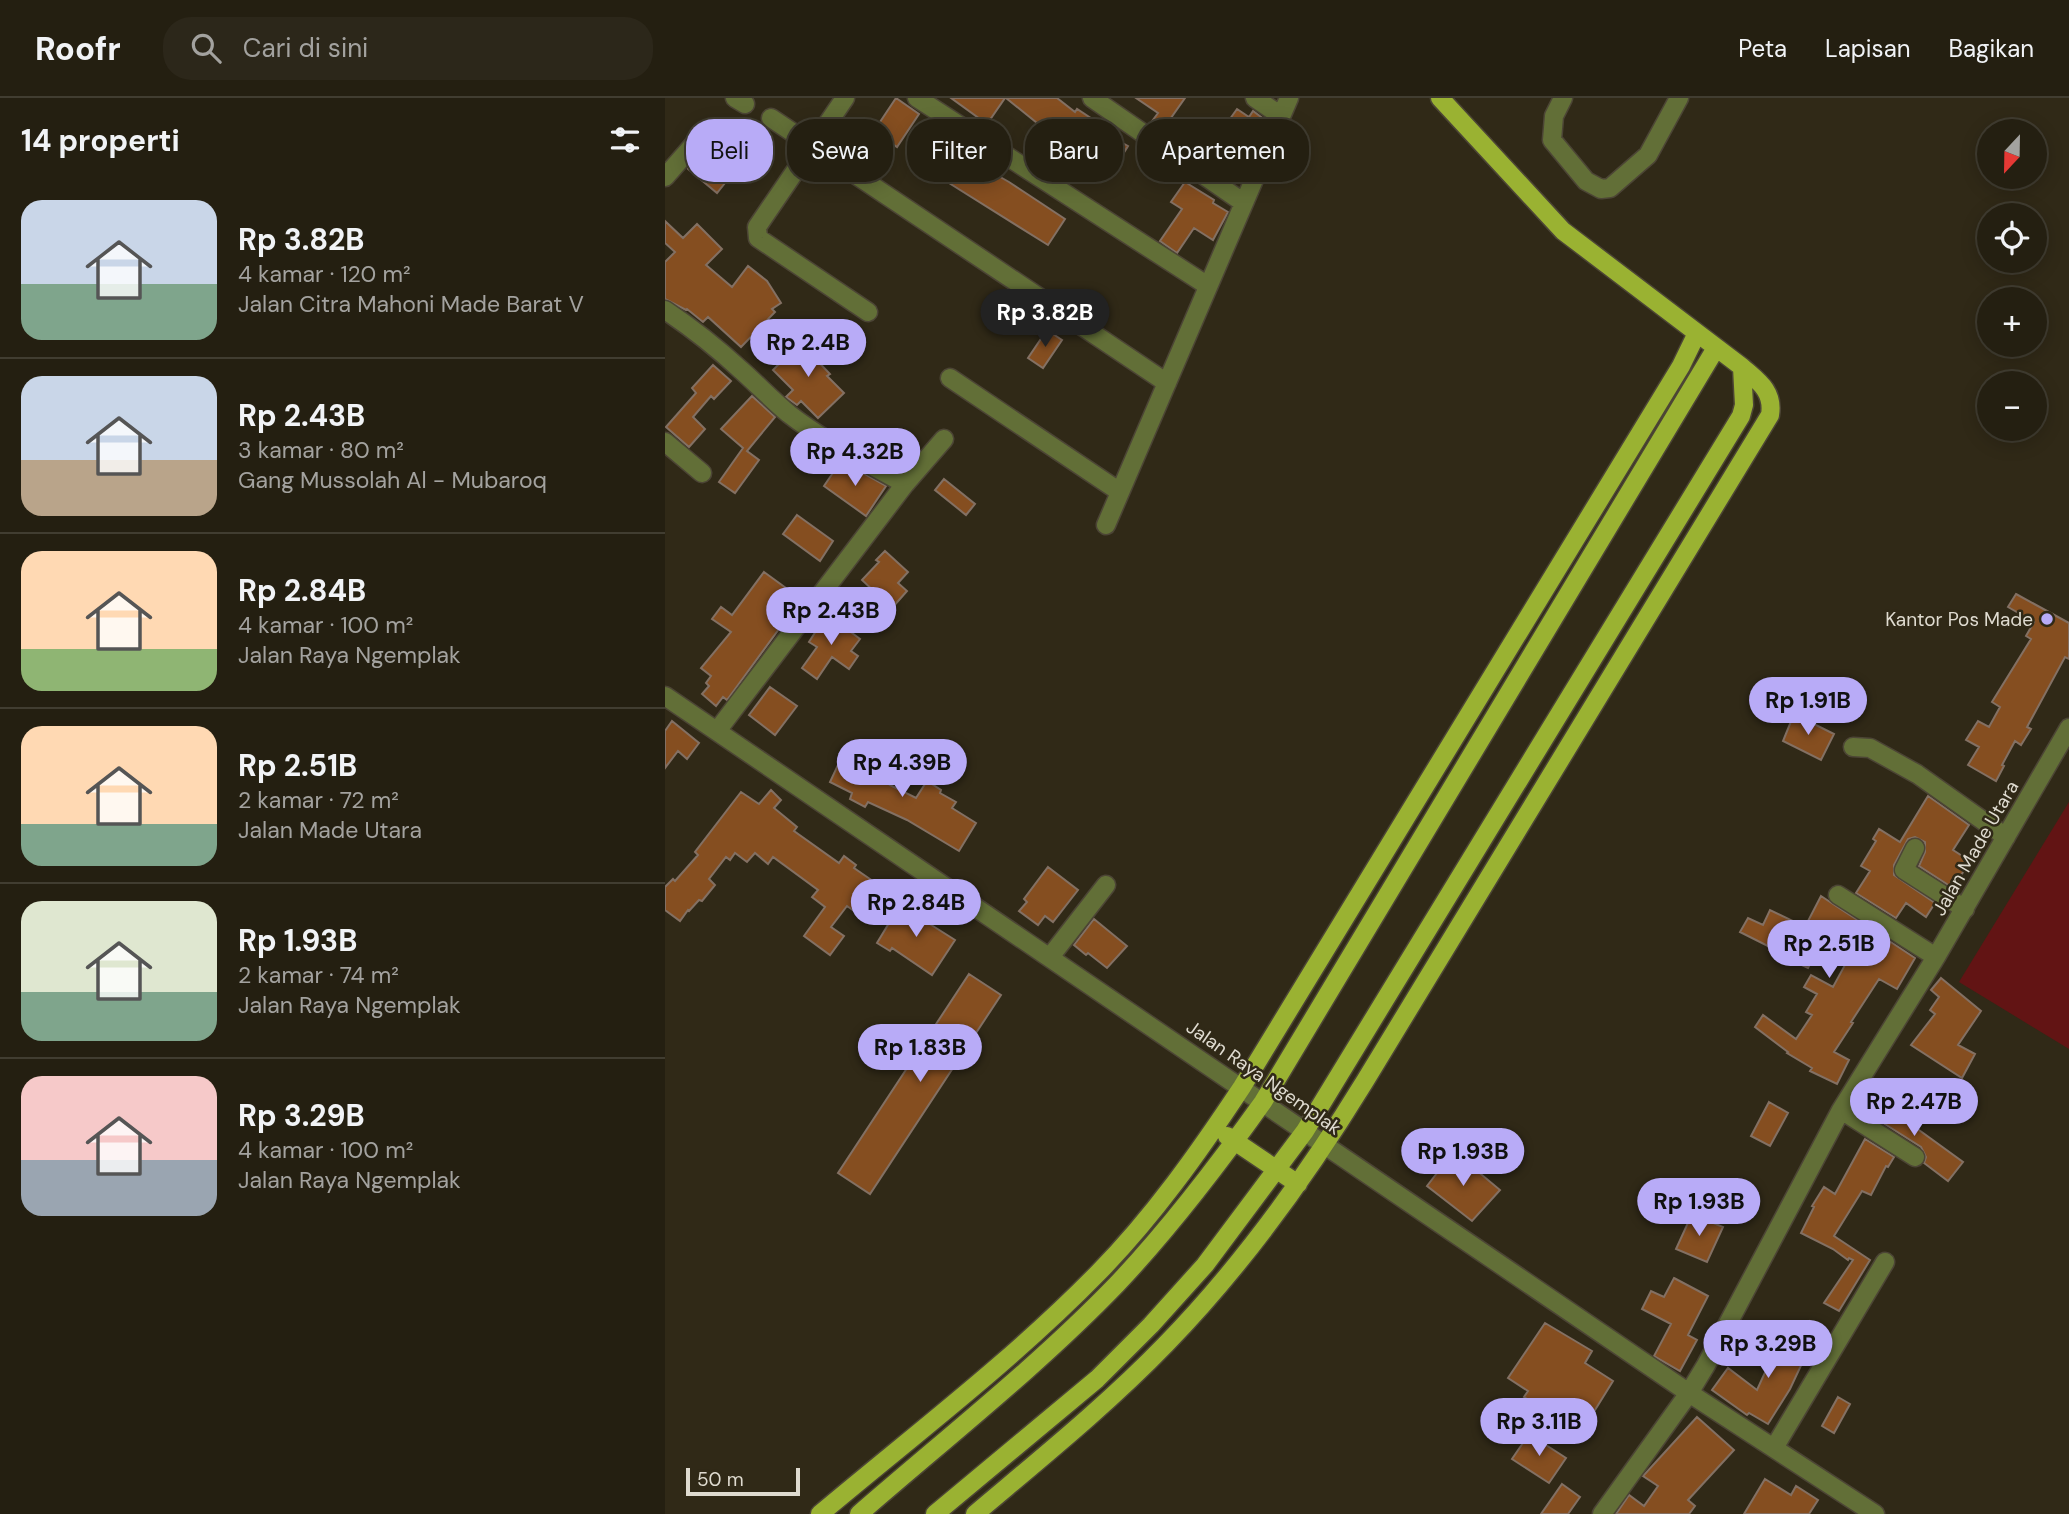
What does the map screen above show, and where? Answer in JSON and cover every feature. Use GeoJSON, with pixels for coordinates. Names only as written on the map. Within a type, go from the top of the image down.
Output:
{"type":"FeatureCollection","features":[{"type":"Feature","properties":{"kind":"main road"},"geometry":{"type":"LineString","coordinates":[[975,1514],[1114,1395],[1168,1342],[1221,1282],[1298,1185],[1325,1145],[1770,415],[1771,406],[1766,388],[1563,231],[1440,98]]}},
{"type":"Feature","properties":{"kind":"main road"},"geometry":{"type":"LineString","coordinates":[[820,1514],[1046,1324],[1147,1219],[1215,1128],[1674,378],[1697,333]]}},
{"type":"Feature","properties":{"kind":"main road"},"geometry":{"type":"LineString","coordinates":[[859,1514],[1060,1340],[1117,1284],[1163,1232],[1235,1141],[1263,1102],[1716,348]]}},
{"type":"Feature","properties":{"kind":"main road"},"geometry":{"type":"LineString","coordinates":[[935,1514],[1097,1379],[1142,1334],[1205,1265],[1305,1131],[1741,416],[1744,405],[1742,367]]}},
{"type":"Feature","properties":{"kind":"main road"},"geometry":{"type":"LineString","coordinates":[[1215,1128],[1298,1185]]}},
{"type":"Feature","properties":{"kind":"street"},"geometry":{"type":"LineString","coordinates":[[830,119],[845,98]]}},
{"type":"Feature","properties":{"kind":"street"},"geometry":{"type":"LineString","coordinates":[[917,98],[1208,286]]}},
{"type":"Feature","properties":{"kind":"street"},"geometry":{"type":"LineString","coordinates":[[1092,98],[1244,204]]}},
{"type":"Feature","properties":{"kind":"street"},"geometry":{"type":"LineString","coordinates":[[1255,98],[1281,116]]}},
{"type":"Feature","properties":{"kind":"street"},"geometry":{"type":"LineString","coordinates":[[1106,525],[1289,98]]}},
{"type":"Feature","properties":{"kind":"street"},"geometry":{"type":"LineString","coordinates":[[1563,98],[1554,116],[1552,140],[1586,180],[1601,190],[1611,188],[1649,155],[1679,98]]}},
{"type":"Feature","properties":{"kind":"street"},"geometry":{"type":"LineString","coordinates":[[771,118],[787,129]]}},
{"type":"Feature","properties":{"kind":"street"},"geometry":{"type":"LineString","coordinates":[[665,177],[686,153]]}},
{"type":"Feature","properties":{"kind":"street"},"geometry":{"type":"LineString","coordinates":[[787,181],[757,227],[758,238],[868,312]]}},
{"type":"Feature","properties":{"kind":"street"},"geometry":{"type":"LineString","coordinates":[[866,182],[1167,383]]}},
{"type":"Feature","properties":{"kind":"street"},"geometry":{"type":"LineString","coordinates":[[665,310],[696,331],[792,416],[821,436],[905,484]]}},
{"type":"Feature","properties":{"kind":"street"},"geometry":{"type":"LineString","coordinates":[[950,378],[1120,492]]}},
{"type":"Feature","properties":{"kind":"street"},"geometry":{"type":"LineString","coordinates":[[717,731],[905,484],[944,439]]}},
{"type":"Feature","properties":{"kind":"street"},"geometry":{"type":"LineString","coordinates":[[665,442],[702,473]]}},
{"type":"Feature","properties":{"kind":"street","name":"Jalan Raya Ngemplak"},"geometry":{"type":"LineString","coordinates":[[665,696],[1689,1393],[1875,1514]]}},
{"type":"Feature","properties":{"kind":"street","name":"Jalan Made Utara"},"geometry":{"type":"LineString","coordinates":[[1602,1514],[1689,1393],[1841,1110],[1936,957],[2066,738]]}},
{"type":"Feature","properties":{"kind":"street"},"geometry":{"type":"LineString","coordinates":[[1853,747],[1870,748],[1917,774],[2006,837]]}},
{"type":"Feature","properties":{"kind":"street"},"geometry":{"type":"LineString","coordinates":[[1915,848],[1904,870],[1965,909]]}},
{"type":"Feature","properties":{"kind":"street"},"geometry":{"type":"LineString","coordinates":[[1051,957],[1106,885]]}},
{"type":"Feature","properties":{"kind":"street"},"geometry":{"type":"LineString","coordinates":[[1838,895],[1936,957]]}},
{"type":"Feature","properties":{"kind":"street"},"geometry":{"type":"LineString","coordinates":[[1841,1110],[1915,1157]]}},
{"type":"Feature","properties":{"kind":"street"},"geometry":{"type":"LineString","coordinates":[[1774,1448],[1885,1262]]}},
{"type":"Feature","properties":{"kind":"shaded area"},"geometry":{"type":"Polygon","coordinates":[[[2069,802],[2069,1049],[1959,982],[2069,802]]]}},
{"type":"Feature","properties":{"kind":"building"},"geometry":{"type":"Polygon","coordinates":[[[896,98],[919,114],[916,119],[907,119],[907,132],[897,147],[893,144],[893,119],[882,119],[896,98]]]}},
{"type":"Feature","properties":{"kind":"building"},"geometry":{"type":"Polygon","coordinates":[[[951,98],[1005,98],[990,119],[980,119],[951,98]]]}},
{"type":"Feature","properties":{"kind":"building"},"geometry":{"type":"Polygon","coordinates":[[[1006,98],[1057,98],[1075,112],[1077,109],[1092,119],[1032,119],[1006,98]]]}},
{"type":"Feature","properties":{"kind":"building"},"geometry":{"type":"Polygon","coordinates":[[[1136,98],[1185,98],[1170,119],[1154,119],[1158,113],[1136,98]]]}},
{"type":"Feature","properties":{"kind":"building"},"geometry":{"type":"Polygon","coordinates":[[[1237,109],[1249,117],[1253,111],[1264,119],[1230,119],[1237,109]]]}},
{"type":"Feature","properties":{"kind":"building"},"geometry":{"type":"Polygon","coordinates":[[[704,182],[726,182],[717,193],[704,182]]]}},
{"type":"Feature","properties":{"kind":"building"},"geometry":{"type":"Polygon","coordinates":[[[1009,182],[1065,219],[1048,245],[949,183],[1009,182]]]}},
{"type":"Feature","properties":{"kind":"building"},"geometry":{"type":"Polygon","coordinates":[[[1185,182],[1228,212],[1213,240],[1194,228],[1177,253],[1160,241],[1182,209],[1171,202],[1185,182]]]}},
{"type":"Feature","properties":{"kind":"building"},"geometry":{"type":"Polygon","coordinates":[[[665,221],[683,238],[697,224],[722,249],[706,265],[732,287],[748,266],[767,281],[781,303],[772,309],[775,312],[741,347],[708,317],[703,322],[687,309],[665,299],[665,262],[675,252],[665,243],[665,221]]]}},
{"type":"Feature","properties":{"kind":"building"},"geometry":{"type":"Polygon","coordinates":[[[1047,330],[1062,340],[1043,368],[1028,358],[1047,330]]]}},
{"type":"Feature","properties":{"kind":"building"},"geometry":{"type":"Polygon","coordinates":[[[807,336],[818,348],[811,354],[844,393],[818,418],[801,401],[797,405],[786,397],[793,390],[773,370],[807,336]]]}},
{"type":"Feature","properties":{"kind":"building"},"geometry":{"type":"Polygon","coordinates":[[[713,365],[731,381],[714,399],[711,396],[693,417],[705,429],[689,447],[666,427],[696,393],[692,388],[713,365]]]}},
{"type":"Feature","properties":{"kind":"building"},"geometry":{"type":"Polygon","coordinates":[[[752,396],[775,417],[747,451],[759,460],[735,493],[719,482],[743,448],[721,429],[752,396]]]}},
{"type":"Feature","properties":{"kind":"building"},"geometry":{"type":"Polygon","coordinates":[[[841,461],[886,486],[866,516],[824,486],[841,461]]]}},
{"type":"Feature","properties":{"kind":"building"},"geometry":{"type":"Polygon","coordinates":[[[944,479],[975,504],[966,515],[935,490],[944,479]]]}},
{"type":"Feature","properties":{"kind":"building"},"geometry":{"type":"Polygon","coordinates":[[[797,515],[833,541],[820,561],[783,534],[797,515]]]}},
{"type":"Feature","properties":{"kind":"building"},"geometry":{"type":"Polygon","coordinates":[[[885,551],[908,572],[898,583],[907,591],[892,608],[862,580],[879,562],[876,560],[885,551]]]}},
{"type":"Feature","properties":{"kind":"building"},"geometry":{"type":"Polygon","coordinates":[[[764,572],[801,599],[727,700],[723,697],[716,706],[702,694],[709,686],[706,683],[711,676],[701,668],[731,632],[712,619],[721,607],[732,615],[764,572]]]}},
{"type":"Feature","properties":{"kind":"building"},"geometry":{"type":"Polygon","coordinates":[[[2016,594],[2069,623],[2069,659],[2065,657],[2027,727],[2031,729],[2021,745],[2015,741],[1996,781],[1968,765],[1979,747],[1966,740],[1978,721],[1989,727],[2000,707],[1992,702],[2031,639],[2026,636],[2034,622],[2008,607],[2016,594]]]}},
{"type":"Feature","properties":{"kind":"building"},"geometry":{"type":"Polygon","coordinates":[[[827,614],[860,639],[851,651],[858,656],[849,669],[832,657],[817,679],[802,668],[817,647],[809,642],[827,614]]]}},
{"type":"Feature","properties":{"kind":"building"},"geometry":{"type":"Polygon","coordinates":[[[770,687],[797,706],[775,735],[749,715],[770,687]]]}},
{"type":"Feature","properties":{"kind":"building"},"geometry":{"type":"Polygon","coordinates":[[[1794,714],[1834,734],[1821,760],[1783,741],[1794,714]]]}},
{"type":"Feature","properties":{"kind":"building"},"geometry":{"type":"Polygon","coordinates":[[[672,721],[699,743],[687,759],[678,751],[665,768],[665,731],[672,721]]]}},
{"type":"Feature","properties":{"kind":"building"},"geometry":{"type":"Polygon","coordinates":[[[846,748],[879,762],[897,775],[890,785],[916,798],[927,781],[956,802],[952,808],[976,823],[959,851],[907,820],[868,802],[865,807],[850,799],[852,793],[830,782],[846,748]]]}},
{"type":"Feature","properties":{"kind":"building"},"geometry":{"type":"Polygon","coordinates":[[[771,790],[781,800],[774,808],[797,827],[794,831],[839,863],[844,856],[856,865],[854,868],[880,886],[860,915],[847,906],[831,927],[844,936],[830,955],[804,936],[825,907],[812,897],[818,890],[773,857],[768,864],[755,853],[747,862],[735,853],[730,860],[726,857],[709,879],[715,885],[680,921],[665,910],[665,887],[673,879],[675,881],[698,855],[695,852],[741,792],[759,804],[771,790]]]}},
{"type":"Feature","properties":{"kind":"building"},"geometry":{"type":"Polygon","coordinates":[[[1928,796],[1969,825],[1953,850],[1970,861],[1953,888],[1919,866],[1925,852],[1925,842],[1915,837],[1908,839],[1894,865],[1894,875],[1935,903],[1926,917],[1906,903],[1896,918],[1856,893],[1870,871],[1861,866],[1876,841],[1873,839],[1879,829],[1900,842],[1928,796]]]}},
{"type":"Feature","properties":{"kind":"building"},"geometry":{"type":"Polygon","coordinates":[[[1048,867],[1078,890],[1053,922],[1045,916],[1038,925],[1019,911],[1027,902],[1024,899],[1048,867]]]}},
{"type":"Feature","properties":{"kind":"building"},"geometry":{"type":"Polygon","coordinates":[[[1821,896],[1915,958],[1897,989],[1879,979],[1851,1022],[1853,1023],[1834,1052],[1849,1060],[1837,1084],[1810,1071],[1812,1068],[1787,1053],[1755,1027],[1763,1015],[1796,1039],[1812,1015],[1806,1012],[1817,994],[1804,987],[1811,975],[1833,987],[1851,954],[1823,939],[1808,968],[1769,950],[1770,947],[1740,932],[1748,918],[1763,925],[1770,910],[1805,927],[1821,896]]]}},
{"type":"Feature","properties":{"kind":"building"},"geometry":{"type":"Polygon","coordinates":[[[903,900],[917,909],[914,914],[955,940],[932,975],[892,948],[890,951],[877,943],[903,900]]]}},
{"type":"Feature","properties":{"kind":"building"},"geometry":{"type":"Polygon","coordinates":[[[1094,919],[1127,946],[1107,968],[1074,945],[1094,919]]]}},
{"type":"Feature","properties":{"kind":"building"},"geometry":{"type":"Polygon","coordinates":[[[969,974],[1001,995],[870,1194],[838,1173],[969,974]]]}},
{"type":"Feature","properties":{"kind":"building"},"geometry":{"type":"Polygon","coordinates":[[[1941,978],[1981,1011],[1958,1045],[1975,1054],[1962,1078],[1911,1045],[1935,1014],[1930,1010],[1939,997],[1931,990],[1941,978]]]}},
{"type":"Feature","properties":{"kind":"building"},"geometry":{"type":"Polygon","coordinates":[[[1868,1093],[1963,1162],[1948,1181],[1924,1163],[1926,1157],[1921,1147],[1858,1107],[1868,1093]]]}},
{"type":"Feature","properties":{"kind":"building"},"geometry":{"type":"Polygon","coordinates":[[[1769,1102],[1788,1113],[1770,1146],[1751,1136],[1769,1102]]]}},
{"type":"Feature","properties":{"kind":"building"},"geometry":{"type":"Polygon","coordinates":[[[1865,1139],[1894,1157],[1888,1167],[1886,1166],[1871,1195],[1862,1191],[1834,1236],[1870,1260],[1839,1311],[1824,1303],[1853,1260],[1848,1260],[1801,1233],[1814,1207],[1812,1206],[1824,1187],[1835,1194],[1865,1139]]]}},
{"type":"Feature","properties":{"kind":"building"},"geometry":{"type":"Polygon","coordinates":[[[1451,1155],[1468,1168],[1470,1165],[1500,1190],[1472,1221],[1427,1186],[1451,1155]]]}},
{"type":"Feature","properties":{"kind":"building"},"geometry":{"type":"Polygon","coordinates":[[[1692,1214],[1723,1227],[1707,1262],[1676,1249],[1692,1214]]]}},
{"type":"Feature","properties":{"kind":"building"},"geometry":{"type":"Polygon","coordinates":[[[1674,1278],[1708,1296],[1688,1335],[1697,1340],[1680,1371],[1654,1356],[1671,1324],[1642,1309],[1651,1291],[1664,1297],[1674,1278]]]}},
{"type":"Feature","properties":{"kind":"building"},"geometry":{"type":"Polygon","coordinates":[[[1810,1321],[1821,1327],[1803,1356],[1805,1357],[1790,1389],[1768,1424],[1749,1413],[1747,1415],[1712,1390],[1728,1368],[1757,1390],[1778,1344],[1792,1351],[1810,1321]]]}},
{"type":"Feature","properties":{"kind":"building"},"geometry":{"type":"Polygon","coordinates":[[[1545,1323],[1592,1351],[1585,1363],[1613,1381],[1587,1423],[1569,1412],[1564,1421],[1524,1397],[1528,1391],[1508,1378],[1545,1323]]]}},
{"type":"Feature","properties":{"kind":"building"},"geometry":{"type":"Polygon","coordinates":[[[1838,1397],[1850,1404],[1834,1433],[1822,1426],[1838,1397]]]}},
{"type":"Feature","properties":{"kind":"building"},"geometry":{"type":"Polygon","coordinates":[[[1697,1417],[1734,1450],[1688,1500],[1695,1506],[1689,1514],[1616,1514],[1629,1495],[1644,1506],[1658,1486],[1643,1476],[1697,1417]]]}},
{"type":"Feature","properties":{"kind":"building"},"geometry":{"type":"Polygon","coordinates":[[[1529,1434],[1566,1458],[1549,1483],[1512,1459],[1529,1434]]]}},
{"type":"Feature","properties":{"kind":"building"},"geometry":{"type":"Polygon","coordinates":[[[1765,1479],[1791,1495],[1796,1486],[1818,1500],[1809,1514],[1744,1514],[1765,1479]]]}},
{"type":"Feature","properties":{"kind":"building"},"geometry":{"type":"Polygon","coordinates":[[[1562,1484],[1580,1497],[1568,1514],[1541,1514],[1562,1484]]]}},
{"type":"Feature","properties":{"kind":"place","name":"Kantor Pos Made"},"geometry":{"type":"Point","coordinates":[2047,619]}}]}
